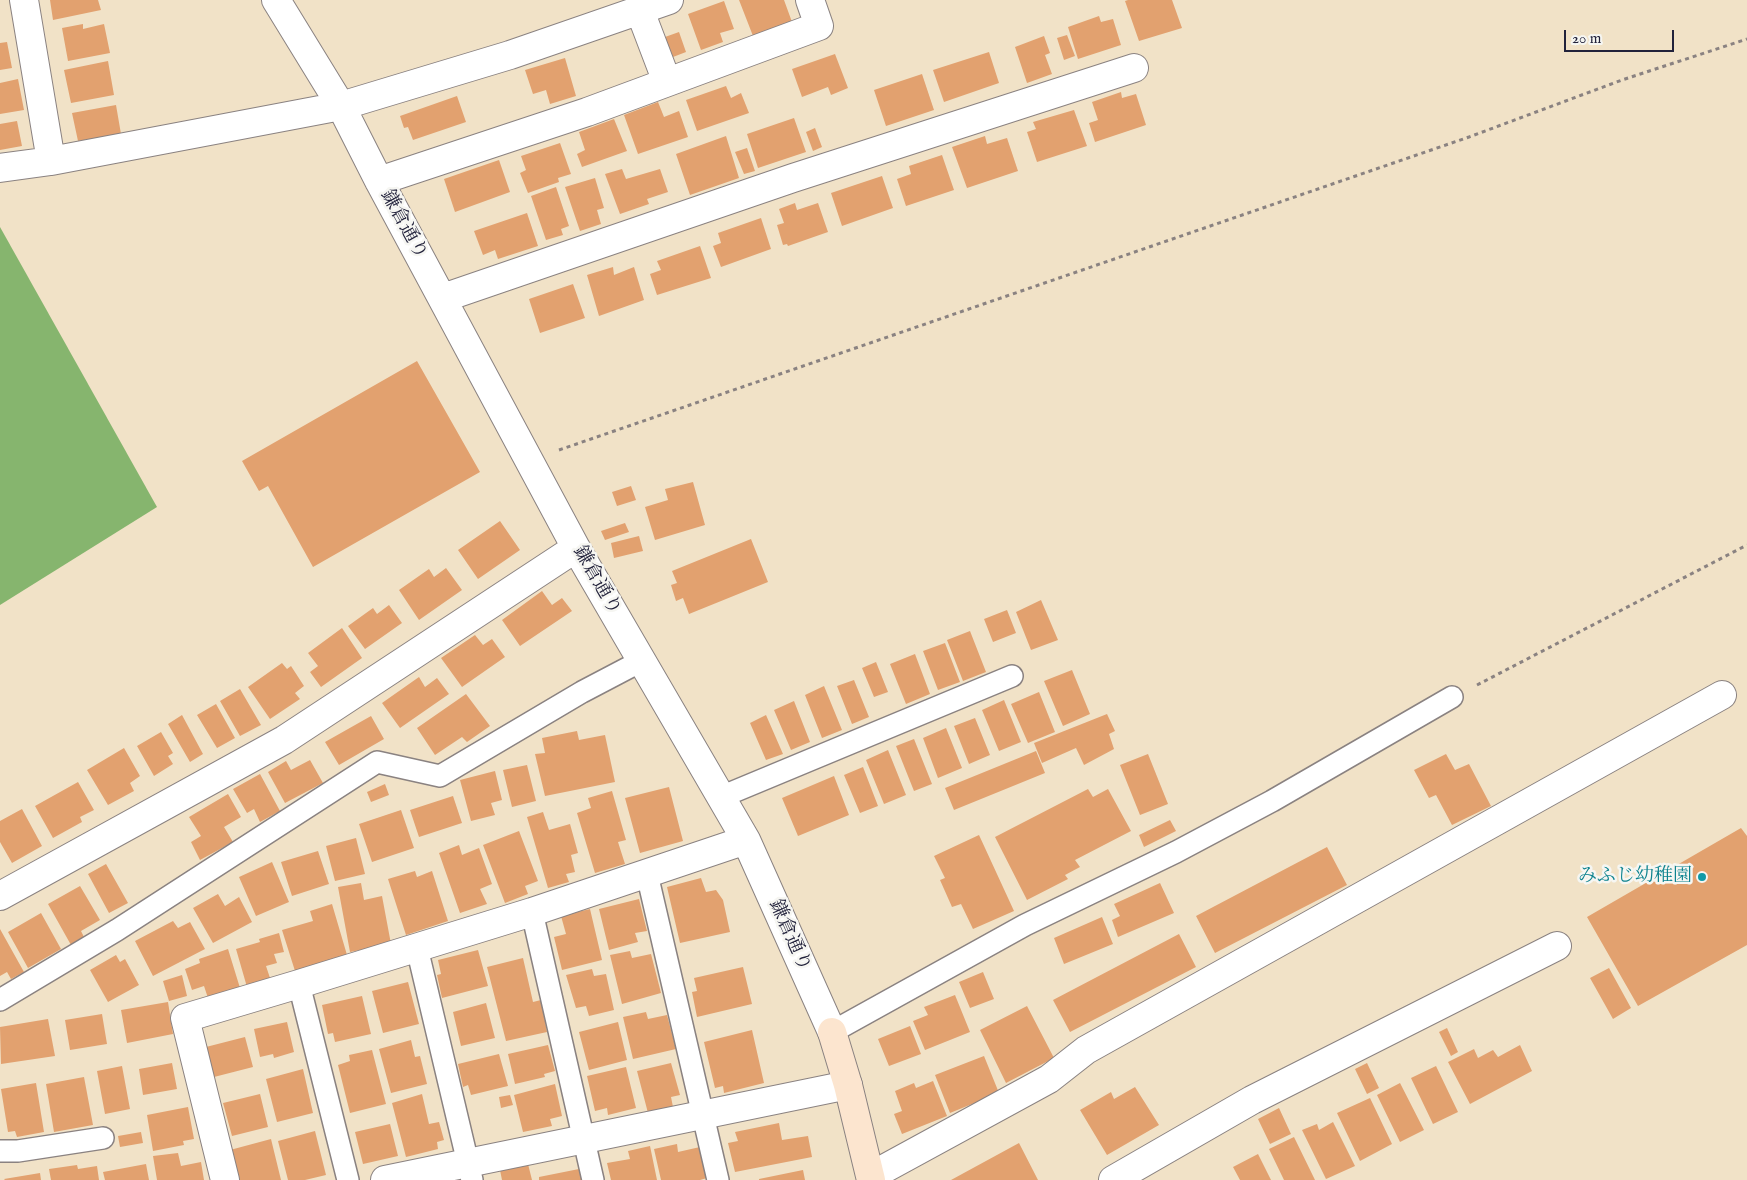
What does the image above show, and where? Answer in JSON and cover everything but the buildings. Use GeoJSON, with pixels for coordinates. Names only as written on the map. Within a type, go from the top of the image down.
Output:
{"type":"FeatureCollection","features":[{"type":"Feature","properties":{"kind":"street"},"geometry":{"type":"LineString","coordinates":[[24,0],[51,161]]}},
{"type":"Feature","properties":{"kind":"street","name":"鎌倉通り"},"geometry":{"type":"LineString","coordinates":[[276,0],[341,106],[379,182],[576,548],[643,660],[746,840],[832,1032],[848,1085],[871,1178]]}},
{"type":"Feature","properties":{"kind":"street"},"geometry":{"type":"LineString","coordinates":[[0,168],[51,161],[341,106],[510,55],[669,0]]}},
{"type":"Feature","properties":{"kind":"street"},"geometry":{"type":"LineString","coordinates":[[379,182],[587,112],[819,26],[810,0]]}},
{"type":"Feature","properties":{"kind":"street"},"geometry":{"type":"LineString","coordinates":[[640,11],[667,82]]}},
{"type":"Feature","properties":{"kind":"street"},"geometry":{"type":"LineString","coordinates":[[443,298],[793,178],[1134,68]]}},
{"type":"Feature","properties":{"kind":"street"},"geometry":{"type":"LineString","coordinates":[[0,896],[284,740],[576,548]]}},
{"type":"Feature","properties":{"kind":"street"},"geometry":{"type":"LineString","coordinates":[[871,1178],[1049,1079],[1086,1050],[1722,695]]}},
{"type":"Feature","properties":{"kind":"street"},"geometry":{"type":"LineString","coordinates":[[225,1180],[185,1018],[532,912],[746,840]]}},
{"type":"Feature","properties":{"kind":"street"},"geometry":{"type":"LineString","coordinates":[[1113,1180],[1252,1100],[1558,946]]}},
{"type":"Feature","properties":{"kind":"street"},"geometry":{"type":"LineString","coordinates":[[385,1180],[470,1172],[584,1140],[848,1085]]}},
{"type":"Feature","properties":{"kind":"lane"},"geometry":{"type":"LineString","coordinates":[[0,1000],[117,930],[377,762],[440,776],[582,692],[643,660]]}},
{"type":"Feature","properties":{"kind":"lane"},"geometry":{"type":"LineString","coordinates":[[721,797],[1012,676]]}},
{"type":"Feature","properties":{"kind":"lane"},"geometry":{"type":"LineString","coordinates":[[832,1032],[1025,925],[1176,852],[1264,805],[1452,697]]}},
{"type":"Feature","properties":{"kind":"lane"},"geometry":{"type":"LineString","coordinates":[[647,874],[718,1180]]}},
{"type":"Feature","properties":{"kind":"lane"},"geometry":{"type":"LineString","coordinates":[[532,912],[593,1180]]}},
{"type":"Feature","properties":{"kind":"lane"},"geometry":{"type":"LineString","coordinates":[[418,948],[470,1172]]}},
{"type":"Feature","properties":{"kind":"lane"},"geometry":{"type":"LineString","coordinates":[[299,984],[348,1180]]}},
{"type":"Feature","properties":{"kind":"lane"},"geometry":{"type":"LineString","coordinates":[[0,1151],[18,1151],[103,1138]]}},
{"type":"Feature","properties":{"kind":"path"},"geometry":{"type":"LineString","coordinates":[[529,460],[1469,137],[1622,80],[1747,39]]}},
{"type":"Feature","properties":{"kind":"path"},"geometry":{"type":"LineString","coordinates":[[1452,697],[1747,546]]}},
{"type":"Feature","properties":{"kind":"green space"},"geometry":{"type":"Polygon","coordinates":[[[0,227],[157,507],[0,605],[0,227]]]}},
{"type":"Feature","properties":{"kind":"place","name":"みふじ幼稚園"},"geometry":{"type":"Point","coordinates":[1702,877]}}]}
